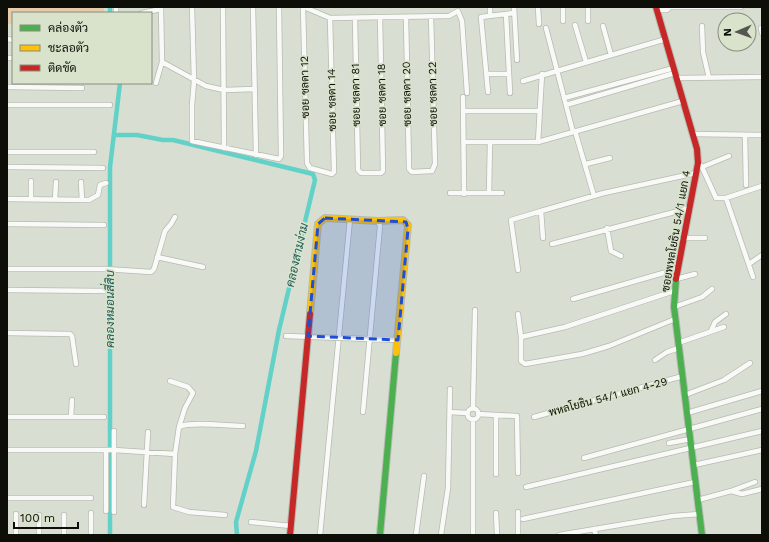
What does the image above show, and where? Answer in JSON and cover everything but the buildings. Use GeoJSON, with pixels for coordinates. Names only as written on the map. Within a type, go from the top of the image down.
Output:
{"type":"FeatureCollection","features":[{"type":"Feature","properties":{"kind":"street"},"geometry":{"type":"LineString","coordinates":[[192,7],[194,81],[192,141],[279,159],[281,156],[279,7]]}},
{"type":"Feature","properties":{"kind":"street"},"geometry":{"type":"LineString","coordinates":[[223,7],[224,148]]}},
{"type":"Feature","properties":{"kind":"street"},"geometry":{"type":"LineString","coordinates":[[253,7],[256,155]]}},
{"type":"Feature","properties":{"kind":"street"},"geometry":{"type":"LineString","coordinates":[[304,7],[330,18],[449,16],[458,9],[462,21],[467,93]]}},
{"type":"Feature","properties":{"kind":"street","name":"ซอย ชลดา 12"},"geometry":{"type":"LineString","coordinates":[[304,7],[308,166],[325,173]]}},
{"type":"Feature","properties":{"kind":"street"},"geometry":{"type":"LineString","coordinates":[[490,7],[490,15]]}},
{"type":"Feature","properties":{"kind":"street"},"geometry":{"type":"LineString","coordinates":[[514,7],[517,60]]}},
{"type":"Feature","properties":{"kind":"street"},"geometry":{"type":"LineString","coordinates":[[538,7],[539,24]]}},
{"type":"Feature","properties":{"kind":"street"},"geometry":{"type":"LineString","coordinates":[[563,7],[563,21]]}},
{"type":"Feature","properties":{"kind":"street"},"geometry":{"type":"LineString","coordinates":[[588,7],[588,21]]}},
{"type":"Feature","properties":{"kind":"street"},"geometry":{"type":"LineString","coordinates":[[657,9],[667,10],[670,7],[741,7]]}},
{"type":"Feature","properties":{"kind":"street"},"geometry":{"type":"LineString","coordinates":[[146,12],[161,8],[162,62],[156,83]]}},
{"type":"Feature","properties":{"kind":"street","name":"ซอยพหลโยธิน 54/1 แยก 4"},"geometry":{"type":"LineString","coordinates":[[657,9],[697,149],[700,165],[696,173],[678,268],[674,291],[674,307],[702,535]]}},
{"type":"Feature","properties":{"kind":"street"},"geometry":{"type":"LineString","coordinates":[[488,92],[481,17],[514,13]]}},
{"type":"Feature","properties":{"kind":"street"},"geometry":{"type":"LineString","coordinates":[[506,14],[510,93]]}},
{"type":"Feature","properties":{"kind":"street","name":"ซอย ชลดา 22"},"geometry":{"type":"LineString","coordinates":[[409,172],[431,172],[434,164],[431,16]]}},
{"type":"Feature","properties":{"kind":"street","name":"ซอย ชลดา 18"},"geometry":{"type":"LineString","coordinates":[[359,172],[382,172],[380,17]]}},
{"type":"Feature","properties":{"kind":"street","name":"ซอย ชลดา 20"},"geometry":{"type":"LineString","coordinates":[[406,17],[409,172]]}},
{"type":"Feature","properties":{"kind":"street","name":"ซอย ชลดา 14"},"geometry":{"type":"LineString","coordinates":[[325,173],[332,174],[334,172],[330,18]]}},
{"type":"Feature","properties":{"kind":"street","name":"ซอย ชลดา 81"},"geometry":{"type":"LineString","coordinates":[[355,18],[359,172]]}},
{"type":"Feature","properties":{"kind":"street"},"geometry":{"type":"LineString","coordinates":[[575,26],[586,62]]}},
{"type":"Feature","properties":{"kind":"street"},"geometry":{"type":"LineString","coordinates":[[603,26],[612,55]]}},
{"type":"Feature","properties":{"kind":"street"},"geometry":{"type":"LineString","coordinates":[[702,26],[703,52],[709,78]]}},
{"type":"Feature","properties":{"kind":"street"},"geometry":{"type":"LineString","coordinates":[[546,28],[556,70],[574,132],[586,164],[594,196]]}},
{"type":"Feature","properties":{"kind":"street"},"geometry":{"type":"LineString","coordinates":[[523,81],[542,74],[666,39]]}},
{"type":"Feature","properties":{"kind":"street"},"geometry":{"type":"LineString","coordinates":[[162,62],[194,81],[224,90],[255,89]]}},
{"type":"Feature","properties":{"kind":"street"},"geometry":{"type":"LineString","coordinates":[[564,98],[662,71],[709,78],[762,76]]}},
{"type":"Feature","properties":{"kind":"street"},"geometry":{"type":"LineString","coordinates":[[662,71],[663,77]]}},
{"type":"Feature","properties":{"kind":"street"},"geometry":{"type":"LineString","coordinates":[[566,105],[675,73]]}},
{"type":"Feature","properties":{"kind":"street"},"geometry":{"type":"LineString","coordinates":[[486,74],[509,74]]}},
{"type":"Feature","properties":{"kind":"street"},"geometry":{"type":"LineString","coordinates":[[538,142],[542,74]]}},
{"type":"Feature","properties":{"kind":"street"},"geometry":{"type":"LineString","coordinates":[[617,84],[618,90]]}},
{"type":"Feature","properties":{"kind":"street"},"geometry":{"type":"LineString","coordinates":[[7,87],[82,88]]}},
{"type":"Feature","properties":{"kind":"street"},"geometry":{"type":"LineString","coordinates":[[463,97],[464,194]]}},
{"type":"Feature","properties":{"kind":"street"},"geometry":{"type":"LineString","coordinates":[[463,142],[538,142],[683,101]]}},
{"type":"Feature","properties":{"kind":"street"},"geometry":{"type":"LineString","coordinates":[[7,104],[110,105]]}},
{"type":"Feature","properties":{"kind":"street"},"geometry":{"type":"LineString","coordinates":[[463,111],[540,111]]}},
{"type":"Feature","properties":{"kind":"street"},"geometry":{"type":"LineString","coordinates":[[692,134],[762,135]]}},
{"type":"Feature","properties":{"kind":"street"},"geometry":{"type":"LineString","coordinates":[[745,135],[746,185]]}},
{"type":"Feature","properties":{"kind":"street"},"geometry":{"type":"LineString","coordinates":[[490,142],[490,193]]}},
{"type":"Feature","properties":{"kind":"street"},"geometry":{"type":"LineString","coordinates":[[7,152],[94,152]]}},
{"type":"Feature","properties":{"kind":"street"},"geometry":{"type":"LineString","coordinates":[[729,156],[700,165],[715,198],[726,198],[762,186]]}},
{"type":"Feature","properties":{"kind":"street"},"geometry":{"type":"LineString","coordinates":[[586,164],[610,158]]}},
{"type":"Feature","properties":{"kind":"street"},"geometry":{"type":"LineString","coordinates":[[7,167],[103,168]]}},
{"type":"Feature","properties":{"kind":"street"},"geometry":{"type":"LineString","coordinates":[[518,270],[511,220],[594,196],[696,173]]}},
{"type":"Feature","properties":{"kind":"street"},"geometry":{"type":"LineString","coordinates":[[31,182],[31,200]]}},
{"type":"Feature","properties":{"kind":"street"},"geometry":{"type":"LineString","coordinates":[[56,182],[56,200]]}},
{"type":"Feature","properties":{"kind":"street"},"geometry":{"type":"LineString","coordinates":[[81,182],[82,200]]}},
{"type":"Feature","properties":{"kind":"street"},"geometry":{"type":"LineString","coordinates":[[7,199],[89,200],[96,196],[100,185],[106,183]]}},
{"type":"Feature","properties":{"kind":"street"},"geometry":{"type":"LineString","coordinates":[[450,193],[502,193]]}},
{"type":"Feature","properties":{"kind":"street"},"geometry":{"type":"LineString","coordinates":[[726,198],[753,277]]}},
{"type":"Feature","properties":{"kind":"street"},"geometry":{"type":"LineString","coordinates":[[552,244],[607,228],[690,208]]}},
{"type":"Feature","properties":{"kind":"street"},"geometry":{"type":"LineString","coordinates":[[540,211],[544,238]]}},
{"type":"Feature","properties":{"kind":"street"},"geometry":{"type":"LineString","coordinates":[[7,268],[105,269],[152,272],[166,228],[171,224],[175,217]]}},
{"type":"Feature","properties":{"kind":"street"},"geometry":{"type":"LineString","coordinates":[[290,535],[318,224],[320,220],[325,218],[378,221],[403,220],[408,225],[380,535]]}},
{"type":"Feature","properties":{"kind":"street"},"geometry":{"type":"LineString","coordinates":[[320,535],[350,219]]}},
{"type":"Feature","properties":{"kind":"street"},"geometry":{"type":"LineString","coordinates":[[363,412],[371,338],[380,226],[378,221]]}},
{"type":"Feature","properties":{"kind":"street"},"geometry":{"type":"LineString","coordinates":[[7,224],[104,225]]}},
{"type":"Feature","properties":{"kind":"street"},"geometry":{"type":"LineString","coordinates":[[607,228],[610,251],[621,256]]}},
{"type":"Feature","properties":{"kind":"street"},"geometry":{"type":"LineString","coordinates":[[684,238],[705,238]]}},
{"type":"Feature","properties":{"kind":"street"},"geometry":{"type":"LineString","coordinates":[[749,264],[762,255]]}},
{"type":"Feature","properties":{"kind":"street"},"geometry":{"type":"LineString","coordinates":[[157,257],[203,267]]}},
{"type":"Feature","properties":{"kind":"street"},"geometry":{"type":"LineString","coordinates":[[573,299],[678,268]]}},
{"type":"Feature","properties":{"kind":"street"},"geometry":{"type":"LineString","coordinates":[[676,279],[695,274]]}},
{"type":"Feature","properties":{"kind":"street"},"geometry":{"type":"LineString","coordinates":[[674,307],[702,297],[712,289]]}},
{"type":"Feature","properties":{"kind":"street"},"geometry":{"type":"LineString","coordinates":[[7,290],[106,291]]}},
{"type":"Feature","properties":{"kind":"street"},"geometry":{"type":"LineString","coordinates":[[521,337],[565,327],[674,291]]}},
{"type":"Feature","properties":{"kind":"street"},"geometry":{"type":"LineString","coordinates":[[475,310],[473,408],[478,414]]}},
{"type":"Feature","properties":{"kind":"street"},"geometry":{"type":"LineString","coordinates":[[518,314],[521,337],[521,361],[525,364],[576,355],[602,348],[676,319]]}},
{"type":"Feature","properties":{"kind":"street"},"geometry":{"type":"LineString","coordinates":[[711,331],[715,322],[726,314]]}},
{"type":"Feature","properties":{"kind":"street"},"geometry":{"type":"LineString","coordinates":[[655,360],[678,346],[711,331],[724,327]]}},
{"type":"Feature","properties":{"kind":"street"},"geometry":{"type":"LineString","coordinates":[[7,333],[70,334],[72,336],[76,364]]}},
{"type":"Feature","properties":{"kind":"street"},"geometry":{"type":"LineString","coordinates":[[286,336],[398,340]]}},
{"type":"Feature","properties":{"kind":"street"},"geometry":{"type":"LineString","coordinates":[[685,395],[724,380],[750,363]]}},
{"type":"Feature","properties":{"kind":"street","name":"พหลโยธิน 54/1 แยก 4-29"},"geometry":{"type":"LineString","coordinates":[[534,417],[683,376]]}},
{"type":"Feature","properties":{"kind":"street"},"geometry":{"type":"LineString","coordinates":[[170,381],[188,387],[193,393],[185,408],[178,427],[175,454],[173,508],[189,512],[225,516]]}},
{"type":"Feature","properties":{"kind":"street"},"geometry":{"type":"LineString","coordinates":[[441,535],[448,488],[450,389]]}},
{"type":"Feature","properties":{"kind":"street"},"geometry":{"type":"LineString","coordinates":[[687,413],[762,390]]}},
{"type":"Feature","properties":{"kind":"street"},"geometry":{"type":"LineString","coordinates":[[71,417],[72,400]]}},
{"type":"Feature","properties":{"kind":"street"},"geometry":{"type":"LineString","coordinates":[[450,412],[467,413],[473,408]]}},
{"type":"Feature","properties":{"kind":"street"},"geometry":{"type":"LineString","coordinates":[[584,458],[762,409]]}},
{"type":"Feature","properties":{"kind":"street"},"geometry":{"type":"LineString","coordinates":[[467,413],[468,417],[473,420]]}},
{"type":"Feature","properties":{"kind":"street"},"geometry":{"type":"LineString","coordinates":[[478,414],[517,416],[518,473]]}},
{"type":"Feature","properties":{"kind":"street"},"geometry":{"type":"LineString","coordinates":[[473,420],[477,418],[478,414]]}},
{"type":"Feature","properties":{"kind":"street"},"geometry":{"type":"LineString","coordinates":[[496,414],[496,474]]}},
{"type":"Feature","properties":{"kind":"street"},"geometry":{"type":"LineString","coordinates":[[7,417],[104,417]]}},
{"type":"Feature","properties":{"kind":"street"},"geometry":{"type":"LineString","coordinates":[[473,420],[473,535]]}},
{"type":"Feature","properties":{"kind":"street"},"geometry":{"type":"LineString","coordinates":[[178,427],[182,425],[204,424],[243,426]]}},
{"type":"Feature","properties":{"kind":"street"},"geometry":{"type":"LineString","coordinates":[[114,431],[114,512]]}},
{"type":"Feature","properties":{"kind":"street"},"geometry":{"type":"LineString","coordinates":[[526,487],[762,431]]}},
{"type":"Feature","properties":{"kind":"street"},"geometry":{"type":"LineString","coordinates":[[144,505],[148,432]]}},
{"type":"Feature","properties":{"kind":"street"},"geometry":{"type":"LineString","coordinates":[[669,443],[690,439]]}},
{"type":"Feature","properties":{"kind":"street"},"geometry":{"type":"LineString","coordinates":[[7,450],[114,450],[175,454]]}},
{"type":"Feature","properties":{"kind":"street"},"geometry":{"type":"LineString","coordinates":[[106,511],[107,450]]}},
{"type":"Feature","properties":{"kind":"street"},"geometry":{"type":"LineString","coordinates":[[694,465],[762,450]]}},
{"type":"Feature","properties":{"kind":"street"},"geometry":{"type":"LineString","coordinates":[[416,535],[424,476]]}},
{"type":"Feature","properties":{"kind":"street"},"geometry":{"type":"LineString","coordinates":[[523,518],[695,482]]}},
{"type":"Feature","properties":{"kind":"street"},"geometry":{"type":"LineString","coordinates":[[698,500],[731,491],[755,482]]}},
{"type":"Feature","properties":{"kind":"street"},"geometry":{"type":"LineString","coordinates":[[731,491],[742,494],[762,489]]}},
{"type":"Feature","properties":{"kind":"street"},"geometry":{"type":"LineString","coordinates":[[7,498],[91,498]]}},
{"type":"Feature","properties":{"kind":"street"},"geometry":{"type":"LineString","coordinates":[[518,512],[518,535]]}},
{"type":"Feature","properties":{"kind":"street"},"geometry":{"type":"LineString","coordinates":[[496,513],[497,535]]}},
{"type":"Feature","properties":{"kind":"street"},"geometry":{"type":"LineString","coordinates":[[16,514],[16,535]]}},
{"type":"Feature","properties":{"kind":"street"},"geometry":{"type":"LineString","coordinates":[[91,514],[91,535]]}},
{"type":"Feature","properties":{"kind":"street"},"geometry":{"type":"LineString","coordinates":[[559,535],[672,516],[700,514]]}},
{"type":"Feature","properties":{"kind":"street"},"geometry":{"type":"LineString","coordinates":[[39,515],[39,535]]}},
{"type":"Feature","properties":{"kind":"street"},"geometry":{"type":"LineString","coordinates":[[64,515],[64,535]]}},
{"type":"Feature","properties":{"kind":"street"},"geometry":{"type":"LineString","coordinates":[[251,522],[291,526]]}},
{"type":"Feature","properties":{"kind":"street"},"geometry":{"type":"LineString","coordinates":[[594,529],[596,535]]}},
{"type":"Feature","properties":{"kind":"highlighted area"},"geometry":{"type":"Polygon","coordinates":[[[325,218],[406,222],[408,229],[398,340],[308,336],[318,224],[325,218]]]}},
{"type":"Feature","properties":{"kind":"shaded area"},"geometry":{"type":"Polygon","coordinates":[[[7,7],[104,7],[104,12],[12,12],[12,24],[7,24],[7,7]]]}},
{"type":"Feature","properties":{"kind":"waterway","name":"คลองหมอนสี่สิบ"},"geometry":{"type":"LineString","coordinates":[[110,7],[110,12]]}},
{"type":"Feature","properties":{"kind":"waterway","name":"คลองหมอนสี่สิบ"},"geometry":{"type":"LineString","coordinates":[[110,535],[110,167],[120,84]]}},
{"type":"Feature","properties":{"kind":"waterway","name":"คลองสามง่าม"},"geometry":{"type":"LineString","coordinates":[[114,135],[137,135],[163,140],[173,140],[313,174],[315,180],[279,330],[256,451],[236,522],[237,535]]}},
{"type":"Feature","properties":{"kind":"traffic: fast"},"geometry":{"type":"LineString","coordinates":[[676,279],[674,307],[702,535]]}},
{"type":"Feature","properties":{"kind":"traffic: fast"},"geometry":{"type":"LineString","coordinates":[[380,535],[396,353]]}},
{"type":"Feature","properties":{"kind":"traffic: slow"},"geometry":{"type":"LineString","coordinates":[[310,314],[318,224],[325,218],[378,221],[403,220],[408,225],[396,353]]}},
{"type":"Feature","properties":{"kind":"traffic: jam"},"geometry":{"type":"LineString","coordinates":[[656,7],[697,149],[698,163],[676,279]]}},
{"type":"Feature","properties":{"kind":"traffic: jam"},"geometry":{"type":"LineString","coordinates":[[290,535],[310,314]]}}]}
